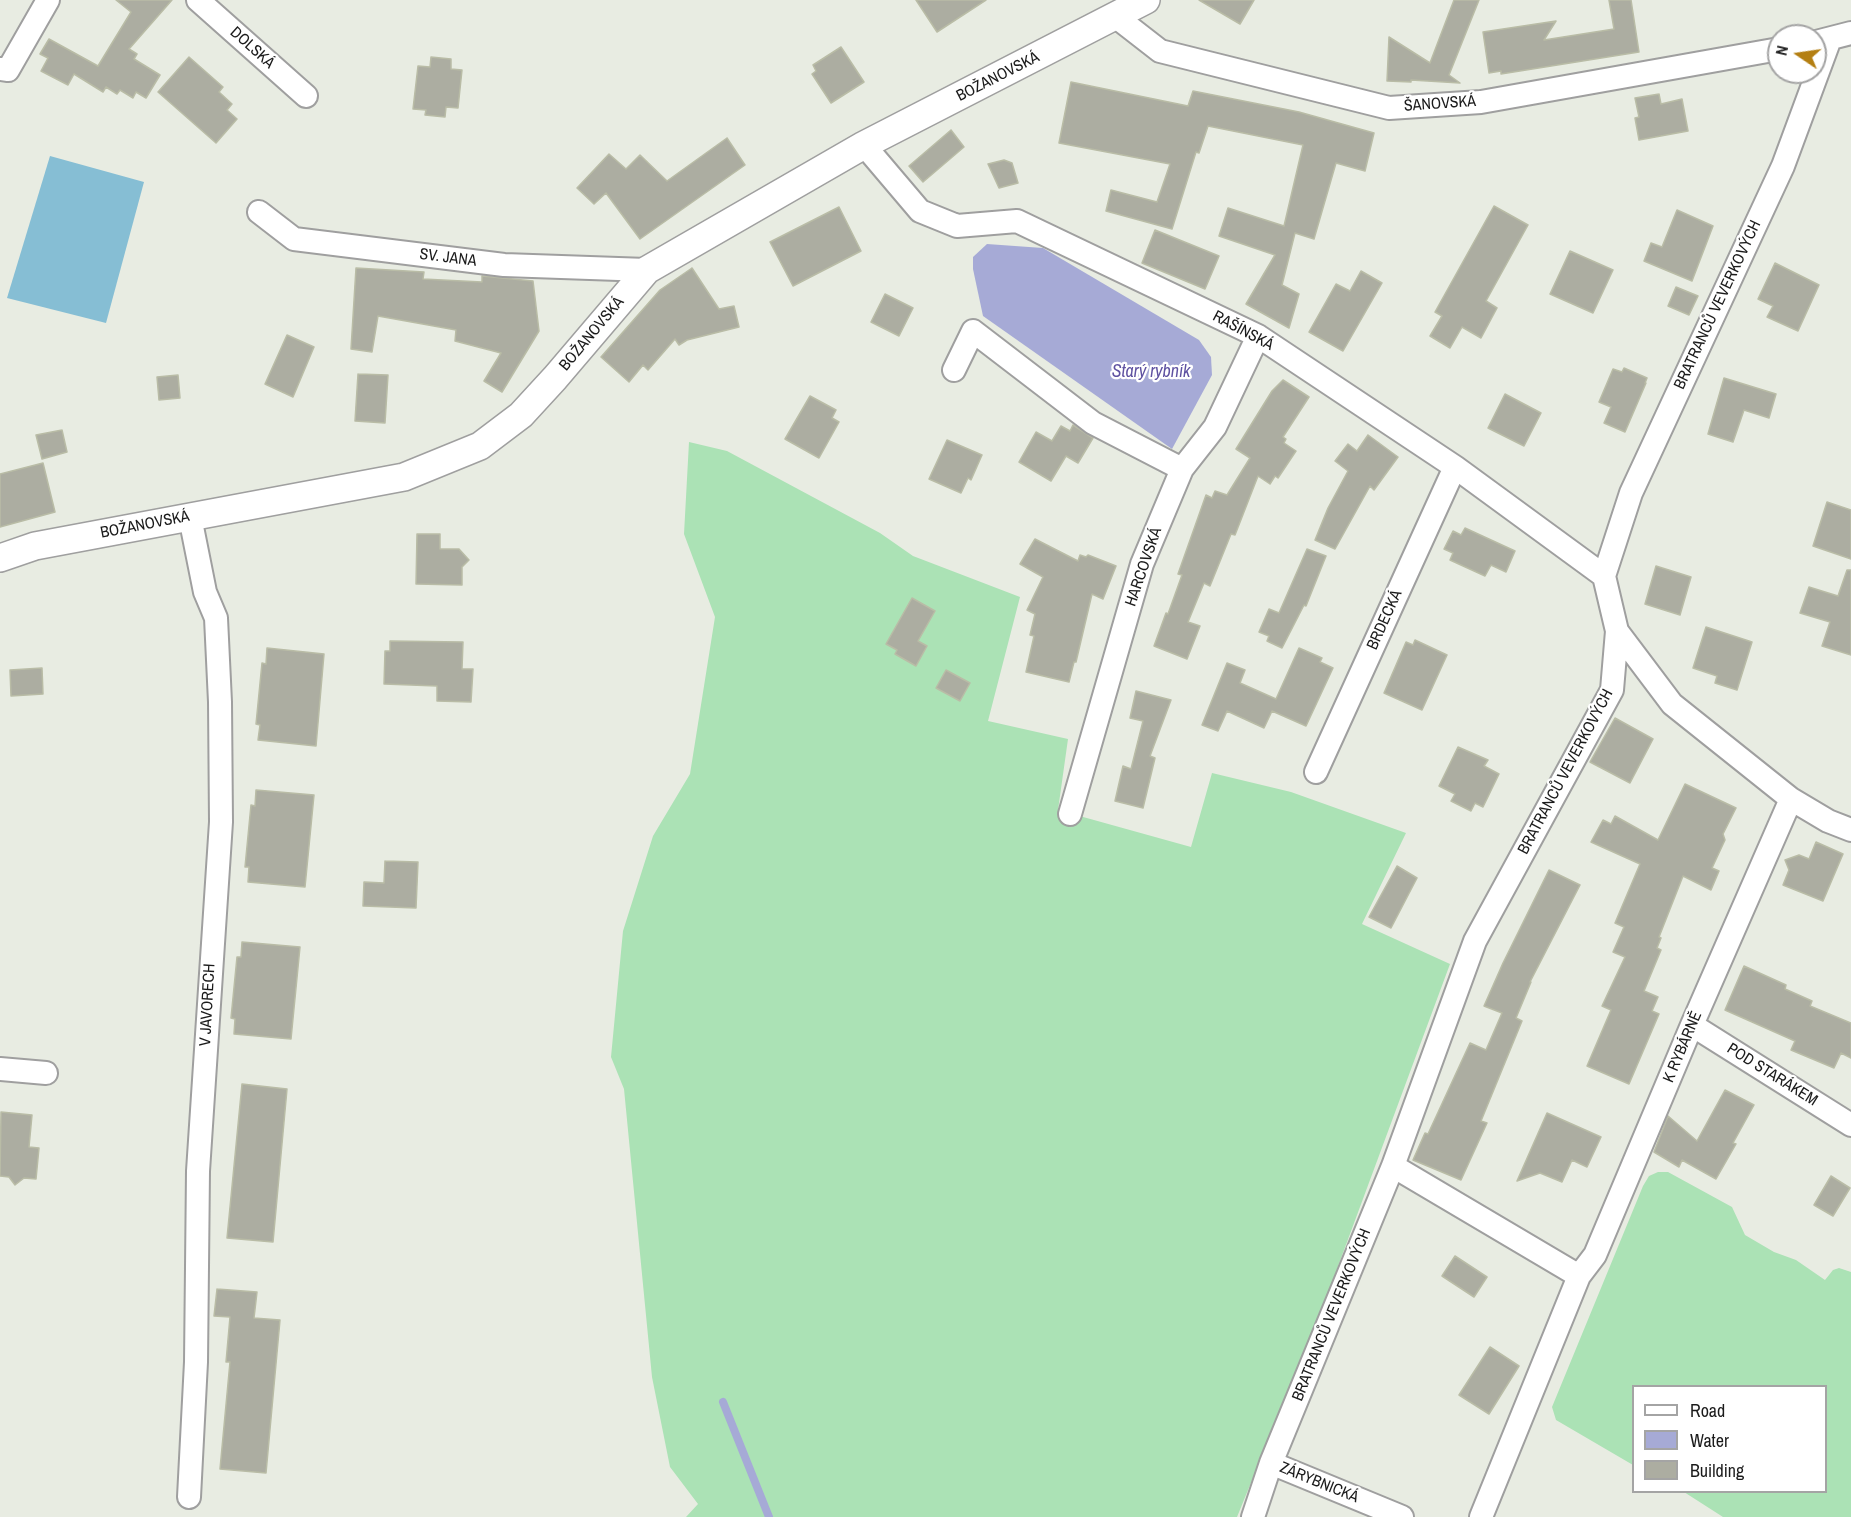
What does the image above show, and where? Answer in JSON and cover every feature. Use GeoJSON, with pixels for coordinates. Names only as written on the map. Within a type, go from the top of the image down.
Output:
{"type":"FeatureCollection","features":[{"type":"Feature","properties":{"kind":"street"},"geometry":{"type":"LineString","coordinates":[[4,70],[48,0]]}},
{"type":"Feature","properties":{"kind":"street","name":"DOLSKÁ"},"geometry":{"type":"LineString","coordinates":[[198,0],[306,96]]}},
{"type":"Feature","properties":{"kind":"street","name":"BOŽANOVSKÁ"},"geometry":{"type":"LineString","coordinates":[[0,558],[34,546],[404,477],[480,446],[521,415],[647,270],[864,145],[1146,0]]}},
{"type":"Feature","properties":{"kind":"street","name":"ŠANOVSKÁ"},"geometry":{"type":"LineString","coordinates":[[1115,16],[1160,51],[1389,108],[1480,102],[1767,51]]}},
{"type":"Feature","properties":{"kind":"street","name":"BRATRANCŮ VEVERKOVÝCH"},"geometry":{"type":"LineString","coordinates":[[1253,1517],[1270,1463],[1393,1166],[1475,941],[1612,690],[1617,631],[1604,576],[1631,493],[1783,166],[1832,38]]}},
{"type":"Feature","properties":{"kind":"street","name":"RAŠÍNSKÁ"},"geometry":{"type":"LineString","coordinates":[[864,145],[920,211],[957,226],[1017,221],[1258,336],[1455,467],[1604,576]]}},
{"type":"Feature","properties":{"kind":"street","name":"SV. JANA"},"geometry":{"type":"LineString","coordinates":[[259,212],[294,239],[504,265],[647,270]]}},
{"type":"Feature","properties":{"kind":"street"},"geometry":{"type":"LineString","coordinates":[[954,370],[973,332],[1093,423],[1182,469]]}},
{"type":"Feature","properties":{"kind":"street","name":"HARCOVSKÁ"},"geometry":{"type":"LineString","coordinates":[[1070,814],[1142,564],[1182,469],[1215,427],[1258,336]]}},
{"type":"Feature","properties":{"kind":"street","name":"BRDECKÁ"},"geometry":{"type":"LineString","coordinates":[[1316,772],[1455,467]]}},
{"type":"Feature","properties":{"kind":"street","name":"V JAVORECH"},"geometry":{"type":"LineString","coordinates":[[189,1497],[196,1362],[198,1172],[221,822],[220,702],[216,618],[205,592],[190,517]]}},
{"type":"Feature","properties":{"kind":"street"},"geometry":{"type":"LineString","coordinates":[[1617,631],[1672,704],[1791,799],[1828,821],[1851,830]]}},
{"type":"Feature","properties":{"kind":"street","name":"K RYBÁRNĚ"},"geometry":{"type":"LineString","coordinates":[[1481,1517],[1579,1276],[1595,1255],[1791,799]]}},
{"type":"Feature","properties":{"kind":"street","name":"POD STARÁKEM"},"geometry":{"type":"LineString","coordinates":[[1692,1025],[1851,1125]]}},
{"type":"Feature","properties":{"kind":"street"},"geometry":{"type":"LineString","coordinates":[[0,1069],[46,1073]]}},
{"type":"Feature","properties":{"kind":"street"},"geometry":{"type":"LineString","coordinates":[[1393,1166],[1579,1276]]}},
{"type":"Feature","properties":{"kind":"street","name":"ZÁRYBNICKÁ"},"geometry":{"type":"LineString","coordinates":[[1270,1463],[1402,1517]]}},
{"type":"Feature","properties":{"kind":"green space"},"geometry":{"type":"Polygon","coordinates":[[[689,442],[727,451],[880,533],[913,556],[1020,597],[988,721],[1068,739],[1058,810],[1191,847],[1212,773],[1291,792],[1406,833],[1362,924],[1450,964],[1327,1296],[1237,1517],[686,1517],[698,1504],[670,1467],[652,1377],[624,1089],[611,1057],[623,931],[653,836],[690,774],[715,617],[684,534],[689,442]]]}},
{"type":"Feature","properties":{"kind":"green space"},"geometry":{"type":"Polygon","coordinates":[[[1658,1172],[1668,1172],[1732,1207],[1745,1235],[1774,1252],[1796,1260],[1825,1280],[1833,1270],[1839,1268],[1851,1272],[1851,1517],[1723,1517],[1686,1493],[1827,1493],[1827,1385],[1632,1385],[1632,1464],[1556,1420],[1552,1407],[1649,1176],[1658,1172]]]}},
{"type":"Feature","properties":{"kind":"shaded area"},"geometry":{"type":"Polygon","coordinates":[[[50,156],[144,182],[106,323],[7,298],[50,156]]]}},
{"type":"Feature","properties":{"kind":"water","name":"Starý rybník"},"geometry":{"type":"Polygon","coordinates":[[[987,244],[1043,248],[1199,340],[1211,357],[1212,375],[1172,449],[983,316],[973,269],[973,257],[987,244]]]}},
{"type":"Feature","properties":{"kind":"building"},"geometry":{"type":"Polygon","coordinates":[[[116,0],[172,0],[129,49],[137,54],[134,59],[160,75],[146,98],[136,92],[133,98],[120,90],[117,94],[106,87],[103,92],[74,74],[68,85],[41,71],[48,58],[40,54],[49,39],[98,66],[131,12],[116,0]]]}},
{"type":"Feature","properties":{"kind":"building"},"geometry":{"type":"Polygon","coordinates":[[[916,0],[986,0],[937,32],[916,0]]]}},
{"type":"Feature","properties":{"kind":"building"},"geometry":{"type":"Polygon","coordinates":[[[1199,0],[1254,0],[1240,24],[1199,0]]]}},
{"type":"Feature","properties":{"kind":"building"},"geometry":{"type":"Polygon","coordinates":[[[1454,0],[1479,0],[1449,75],[1460,83],[1387,81],[1389,37],[1430,63],[1454,0]]]}},
{"type":"Feature","properties":{"kind":"building"},"geometry":{"type":"Polygon","coordinates":[[[1609,0],[1631,0],[1639,52],[1501,74],[1501,71],[1489,73],[1483,32],[1556,21],[1544,40],[1614,29],[1609,0]]]}},
{"type":"Feature","properties":{"kind":"building"},"geometry":{"type":"Polygon","coordinates":[[[841,47],[864,82],[831,103],[812,74],[816,71],[813,65],[841,47]]]}},
{"type":"Feature","properties":{"kind":"building"},"geometry":{"type":"Polygon","coordinates":[[[189,57],[223,87],[219,92],[232,104],[227,110],[237,119],[216,143],[158,92],[189,57]]]}},
{"type":"Feature","properties":{"kind":"building"},"geometry":{"type":"Polygon","coordinates":[[[431,57],[451,59],[451,69],[462,70],[458,108],[446,107],[445,117],[425,115],[426,110],[413,109],[418,66],[430,67],[431,57]]]}},
{"type":"Feature","properties":{"kind":"building"},"geometry":{"type":"Polygon","coordinates":[[[1071,82],[1188,106],[1193,91],[1299,112],[1374,133],[1365,171],[1336,163],[1314,239],[1295,233],[1282,285],[1299,294],[1289,328],[1246,304],[1275,255],[1219,236],[1228,208],[1284,226],[1303,145],[1208,126],[1199,153],[1196,152],[1172,229],[1106,211],[1111,190],[1157,202],[1170,164],[1059,143],[1071,82]]]}},
{"type":"Feature","properties":{"kind":"building"},"geometry":{"type":"Polygon","coordinates":[[[1659,94],[1661,104],[1682,99],[1688,131],[1639,140],[1635,118],[1639,117],[1635,98],[1659,94]]]}},
{"type":"Feature","properties":{"kind":"building"},"geometry":{"type":"Polygon","coordinates":[[[951,130],[964,147],[923,182],[909,166],[951,130]]]}},
{"type":"Feature","properties":{"kind":"building"},"geometry":{"type":"Polygon","coordinates":[[[727,138],[745,165],[640,239],[606,193],[594,204],[577,188],[609,154],[626,169],[640,155],[667,181],[727,138]]]}},
{"type":"Feature","properties":{"kind":"building"},"geometry":{"type":"Polygon","coordinates":[[[1004,160],[1012,163],[1018,183],[999,188],[988,164],[1004,160]]]}},
{"type":"Feature","properties":{"kind":"building"},"geometry":{"type":"Polygon","coordinates":[[[1494,206],[1528,225],[1486,301],[1497,308],[1481,338],[1462,327],[1450,348],[1430,336],[1442,316],[1435,312],[1494,206]]]}},
{"type":"Feature","properties":{"kind":"building"},"geometry":{"type":"Polygon","coordinates":[[[839,207],[861,251],[793,286],[770,242],[839,207]]]}},
{"type":"Feature","properties":{"kind":"building"},"geometry":{"type":"Polygon","coordinates":[[[1677,210],[1713,226],[1692,281],[1644,261],[1651,243],[1662,247],[1677,210]]]}},
{"type":"Feature","properties":{"kind":"building"},"geometry":{"type":"Polygon","coordinates":[[[1155,230],[1219,256],[1205,289],[1142,263],[1155,230]]]}},
{"type":"Feature","properties":{"kind":"building"},"geometry":{"type":"Polygon","coordinates":[[[1570,251],[1613,270],[1593,313],[1550,294],[1570,251]]]}},
{"type":"Feature","properties":{"kind":"building"},"geometry":{"type":"Polygon","coordinates":[[[1775,263],[1819,285],[1798,331],[1767,317],[1773,306],[1758,299],[1775,263]]]}},
{"type":"Feature","properties":{"kind":"building"},"geometry":{"type":"Polygon","coordinates":[[[356,268],[424,272],[423,279],[482,282],[482,276],[533,281],[539,331],[502,392],[484,381],[501,353],[455,341],[456,330],[378,316],[372,352],[351,349],[356,268]]]}},
{"type":"Feature","properties":{"kind":"building"},"geometry":{"type":"Polygon","coordinates":[[[692,268],[719,309],[734,306],[739,327],[687,340],[679,345],[675,339],[648,370],[643,365],[629,382],[601,357],[660,290],[692,268]]]}},
{"type":"Feature","properties":{"kind":"building"},"geometry":{"type":"Polygon","coordinates":[[[1361,271],[1382,283],[1343,351],[1309,332],[1336,284],[1350,291],[1361,271]]]}},
{"type":"Feature","properties":{"kind":"building"},"geometry":{"type":"Polygon","coordinates":[[[1676,287],[1698,296],[1689,315],[1668,306],[1676,287]]]}},
{"type":"Feature","properties":{"kind":"building"},"geometry":{"type":"Polygon","coordinates":[[[885,294],[913,308],[899,336],[871,322],[885,294]]]}},
{"type":"Feature","properties":{"kind":"building"},"geometry":{"type":"Polygon","coordinates":[[[287,335],[314,347],[293,397],[265,384],[287,335]]]}},
{"type":"Feature","properties":{"kind":"building"},"geometry":{"type":"Polygon","coordinates":[[[1624,368],[1647,378],[1625,432],[1604,423],[1611,407],[1599,402],[1613,369],[1622,372],[1624,368]]]}},
{"type":"Feature","properties":{"kind":"building"},"geometry":{"type":"Polygon","coordinates":[[[358,374],[388,375],[385,423],[355,421],[358,374]]]}},
{"type":"Feature","properties":{"kind":"building"},"geometry":{"type":"Polygon","coordinates":[[[178,375],[180,398],[159,400],[157,377],[178,375]]]}},
{"type":"Feature","properties":{"kind":"building"},"geometry":{"type":"Polygon","coordinates":[[[1724,378],[1776,394],[1769,418],[1744,410],[1733,442],[1708,434],[1724,378]]]}},
{"type":"Feature","properties":{"kind":"building"},"geometry":{"type":"Polygon","coordinates":[[[1283,380],[1309,397],[1283,437],[1286,439],[1284,443],[1296,451],[1278,478],[1275,476],[1270,484],[1258,476],[1235,535],[1231,534],[1210,586],[1204,583],[1188,622],[1200,626],[1187,659],[1154,646],[1182,575],[1178,574],[1206,495],[1212,498],[1215,491],[1227,495],[1250,458],[1236,449],[1272,391],[1283,380]]]}},
{"type":"Feature","properties":{"kind":"building"},"geometry":{"type":"Polygon","coordinates":[[[1505,394],[1541,413],[1524,446],[1488,428],[1505,394]]]}},
{"type":"Feature","properties":{"kind":"building"},"geometry":{"type":"Polygon","coordinates":[[[810,396],[836,410],[832,418],[839,422],[819,458],[785,439],[810,396]]]}},
{"type":"Feature","properties":{"kind":"building"},"geometry":{"type":"Polygon","coordinates":[[[1073,425],[1093,438],[1078,463],[1066,456],[1051,481],[1019,462],[1036,432],[1052,441],[1061,426],[1070,431],[1073,425]]]}},
{"type":"Feature","properties":{"kind":"building"},"geometry":{"type":"Polygon","coordinates":[[[62,430],[67,452],[42,459],[36,435],[62,430]]]}},
{"type":"Feature","properties":{"kind":"building"},"geometry":{"type":"Polygon","coordinates":[[[1368,435],[1398,457],[1374,490],[1370,486],[1335,549],[1315,540],[1328,508],[1348,471],[1335,461],[1348,444],[1357,451],[1368,435]]]}},
{"type":"Feature","properties":{"kind":"building"},"geometry":{"type":"Polygon","coordinates":[[[947,440],[982,455],[971,480],[968,478],[961,493],[929,479],[947,440]]]}},
{"type":"Feature","properties":{"kind":"building"},"geometry":{"type":"Polygon","coordinates":[[[43,463],[55,512],[0,527],[0,474],[43,463]]]}},
{"type":"Feature","properties":{"kind":"building"},"geometry":{"type":"Polygon","coordinates":[[[1827,502],[1851,510],[1851,559],[1813,546],[1827,502]]]}},
{"type":"Feature","properties":{"kind":"building"},"geometry":{"type":"Polygon","coordinates":[[[1465,528],[1515,551],[1506,572],[1491,565],[1485,576],[1450,560],[1453,553],[1444,549],[1453,531],[1461,535],[1465,528]]]}},
{"type":"Feature","properties":{"kind":"building"},"geometry":{"type":"Polygon","coordinates":[[[417,534],[440,534],[440,549],[459,549],[469,560],[462,567],[462,585],[416,584],[417,534]]]}},
{"type":"Feature","properties":{"kind":"building"},"geometry":{"type":"Polygon","coordinates":[[[1035,539],[1078,561],[1080,555],[1086,557],[1088,555],[1116,566],[1103,599],[1092,594],[1069,682],[1026,672],[1034,636],[1030,635],[1035,614],[1027,610],[1043,577],[1020,564],[1035,539]]]}},
{"type":"Feature","properties":{"kind":"building"},"geometry":{"type":"Polygon","coordinates":[[[1307,549],[1326,556],[1306,606],[1304,605],[1282,648],[1267,641],[1269,636],[1259,632],[1269,609],[1279,613],[1307,549]]]}},
{"type":"Feature","properties":{"kind":"building"},"geometry":{"type":"Polygon","coordinates":[[[1656,566],[1691,577],[1680,615],[1645,604],[1656,566]]]}},
{"type":"Feature","properties":{"kind":"building"},"geometry":{"type":"Polygon","coordinates":[[[1847,570],[1851,570],[1851,655],[1822,646],[1830,622],[1800,613],[1809,587],[1838,596],[1847,570]]]}},
{"type":"Feature","properties":{"kind":"building"},"geometry":{"type":"Polygon","coordinates":[[[912,598],[935,611],[918,641],[927,646],[916,666],[895,654],[897,650],[886,644],[912,598]]]}},
{"type":"Feature","properties":{"kind":"building"},"geometry":{"type":"Polygon","coordinates":[[[1706,627],[1752,642],[1737,690],[1715,683],[1717,676],[1693,668],[1706,627]]]}},
{"type":"Feature","properties":{"kind":"building"},"geometry":{"type":"Polygon","coordinates":[[[1415,640],[1447,655],[1422,710],[1384,693],[1406,642],[1413,645],[1415,640]]]}},
{"type":"Feature","properties":{"kind":"building"},"geometry":{"type":"Polygon","coordinates":[[[390,641],[463,642],[462,669],[473,669],[471,702],[437,701],[437,686],[384,684],[385,651],[390,651],[390,641]]]}},
{"type":"Feature","properties":{"kind":"building"},"geometry":{"type":"Polygon","coordinates":[[[267,648],[324,654],[316,746],[258,740],[260,725],[256,724],[262,663],[266,664],[267,648]]]}},
{"type":"Feature","properties":{"kind":"building"},"geometry":{"type":"Polygon","coordinates":[[[1299,648],[1322,658],[1320,662],[1333,668],[1306,726],[1272,711],[1264,728],[1227,711],[1218,731],[1202,725],[1227,663],[1245,670],[1240,683],[1276,699],[1299,648]]]}},
{"type":"Feature","properties":{"kind":"building"},"geometry":{"type":"Polygon","coordinates":[[[42,668],[43,694],[11,696],[10,670],[42,668]]]}},
{"type":"Feature","properties":{"kind":"building"},"geometry":{"type":"Polygon","coordinates":[[[946,670],[970,683],[960,701],[936,688],[946,670]]]}},
{"type":"Feature","properties":{"kind":"building"},"geometry":{"type":"Polygon","coordinates":[[[1136,691],[1171,700],[1150,756],[1155,758],[1143,808],[1115,801],[1123,766],[1131,769],[1143,721],[1130,718],[1136,691]]]}},
{"type":"Feature","properties":{"kind":"building"},"geometry":{"type":"Polygon","coordinates":[[[1615,718],[1653,739],[1630,783],[1590,762],[1615,718]]]}},
{"type":"Feature","properties":{"kind":"building"},"geometry":{"type":"Polygon","coordinates":[[[1458,747],[1488,760],[1484,766],[1499,774],[1483,807],[1475,803],[1471,811],[1451,801],[1455,794],[1439,786],[1458,747]]]}},
{"type":"Feature","properties":{"kind":"building"},"geometry":{"type":"Polygon","coordinates":[[[1685,784],[1736,808],[1723,834],[1725,840],[1712,868],[1719,871],[1711,890],[1683,876],[1659,937],[1661,938],[1657,948],[1661,950],[1644,991],[1658,997],[1652,1011],[1659,1014],[1629,1084],[1587,1066],[1611,1010],[1602,1006],[1625,957],[1613,952],[1624,927],[1615,923],[1640,864],[1591,842],[1603,820],[1611,824],[1615,816],[1658,840],[1685,784]]]}},
{"type":"Feature","properties":{"kind":"building"},"geometry":{"type":"Polygon","coordinates":[[[256,790],[314,795],[305,887],[248,882],[249,867],[245,867],[251,805],[255,806],[256,790]]]}},
{"type":"Feature","properties":{"kind":"building"},"geometry":{"type":"Polygon","coordinates":[[[1816,842],[1843,854],[1823,901],[1783,885],[1789,870],[1785,860],[1799,855],[1809,859],[1816,842]]]}},
{"type":"Feature","properties":{"kind":"building"},"geometry":{"type":"Polygon","coordinates":[[[385,861],[418,862],[416,908],[363,906],[364,882],[384,883],[385,861]]]}},
{"type":"Feature","properties":{"kind":"building"},"geometry":{"type":"Polygon","coordinates":[[[1397,866],[1417,878],[1391,928],[1369,917],[1397,866]]]}},
{"type":"Feature","properties":{"kind":"building"},"geometry":{"type":"Polygon","coordinates":[[[1549,870],[1580,885],[1530,982],[1516,1018],[1522,1021],[1481,1121],[1487,1123],[1461,1180],[1413,1160],[1425,1133],[1428,1134],[1470,1043],[1486,1050],[1502,1013],[1484,1006],[1549,870]]]}},
{"type":"Feature","properties":{"kind":"building"},"geometry":{"type":"Polygon","coordinates":[[[242,942],[300,947],[291,1039],[234,1034],[235,1019],[231,1018],[237,957],[241,957],[242,942]]]}},
{"type":"Feature","properties":{"kind":"building"},"geometry":{"type":"Polygon","coordinates":[[[1744,966],[1786,985],[1785,989],[1812,1001],[1810,1006],[1851,1023],[1851,1058],[1841,1053],[1834,1068],[1791,1050],[1795,1041],[1725,1010],[1744,966]]]}},
{"type":"Feature","properties":{"kind":"building"},"geometry":{"type":"Polygon","coordinates":[[[242,1084],[287,1089],[273,1242],[227,1238],[242,1084]]]}},
{"type":"Feature","properties":{"kind":"building"},"geometry":{"type":"Polygon","coordinates":[[[1725,1090],[1754,1105],[1733,1143],[1736,1144],[1716,1179],[1682,1160],[1679,1167],[1654,1152],[1668,1116],[1697,1141],[1725,1090]]]}},
{"type":"Feature","properties":{"kind":"building"},"geometry":{"type":"Polygon","coordinates":[[[1,1112],[32,1115],[29,1147],[39,1148],[36,1179],[24,1178],[15,1185],[9,1177],[0,1176],[1,1112]]]}},
{"type":"Feature","properties":{"kind":"building"},"geometry":{"type":"Polygon","coordinates":[[[1547,1113],[1601,1137],[1587,1167],[1572,1160],[1562,1182],[1540,1173],[1517,1181],[1547,1113]]]}},
{"type":"Feature","properties":{"kind":"building"},"geometry":{"type":"Polygon","coordinates":[[[1831,1176],[1850,1188],[1833,1216],[1814,1205],[1831,1176]]]}},
{"type":"Feature","properties":{"kind":"building"},"geometry":{"type":"Polygon","coordinates":[[[1455,1256],[1487,1277],[1474,1297],[1442,1276],[1455,1256]]]}},
{"type":"Feature","properties":{"kind":"building"},"geometry":{"type":"Polygon","coordinates":[[[217,1289],[257,1292],[254,1318],[280,1320],[266,1473],[220,1469],[230,1362],[226,1362],[230,1317],[214,1316],[217,1289]]]}},
{"type":"Feature","properties":{"kind":"building"},"geometry":{"type":"Polygon","coordinates":[[[1490,1347],[1519,1366],[1489,1414],[1459,1395],[1490,1347]]]}},
{"type":"Feature","properties":{"kind":"waterway"},"geometry":{"type":"LineString","coordinates":[[723,1402],[769,1517]]}}]}
